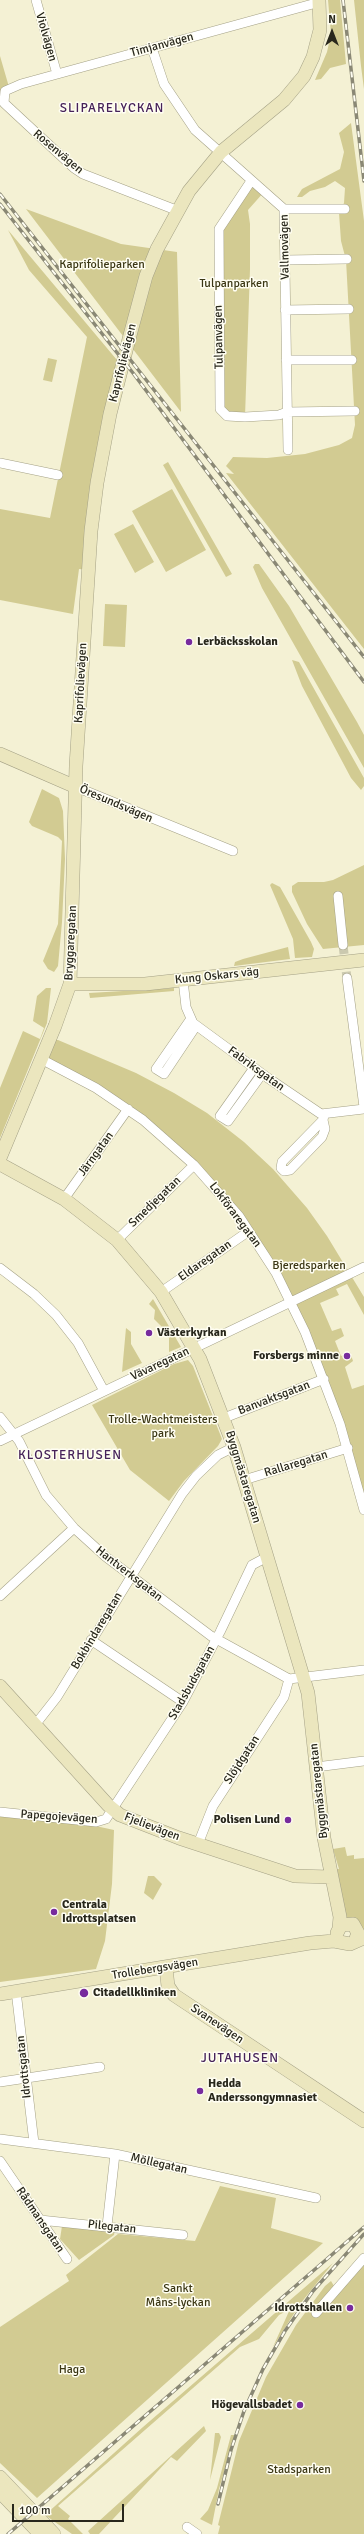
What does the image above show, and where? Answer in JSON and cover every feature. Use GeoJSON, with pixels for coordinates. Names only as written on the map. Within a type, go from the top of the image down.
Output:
{"type":"FeatureCollection","features":[{"type":"Feature","properties":{"kind":"street","name":"Violvägen"},"geometry":{"type":"LineString","coordinates":[[36,0],[57,74]]}},
{"type":"Feature","properties":{"kind":"street","name":"Timjanvägen"},"geometry":{"type":"LineString","coordinates":[[5,91],[10,87],[319,1]]}},
{"type":"Feature","properties":{"kind":"street","name":"Kaprifolievägen"},"geometry":{"type":"LineString","coordinates":[[76,787],[85,608],[97,483],[115,391],[146,276],[176,210],[200,175],[220,152],[284,100],[304,76],[313,57],[319,36],[319,1]]}},
{"type":"Feature","properties":{"kind":"street","name":"Vallmovägen"},"geometry":{"type":"LineString","coordinates":[[152,48],[164,84],[195,130],[284,209],[288,450]]}},
{"type":"Feature","properties":{"kind":"street","name":"Rosenvägen"},"geometry":{"type":"LineString","coordinates":[[5,91],[4,103],[74,168],[83,174],[176,210]]}},
{"type":"Feature","properties":{"kind":"street","name":"Tulpanvägen"},"geometry":{"type":"LineString","coordinates":[[251,180],[219,229],[220,409],[227,416],[245,417],[279,415],[287,412],[355,410]]}},
{"type":"Feature","properties":{"kind":"street"},"geometry":{"type":"LineString","coordinates":[[284,209],[345,209]]}},
{"type":"Feature","properties":{"kind":"street"},"geometry":{"type":"LineString","coordinates":[[286,260],[347,259]]}},
{"type":"Feature","properties":{"kind":"street"},"geometry":{"type":"LineString","coordinates":[[285,310],[348,309]]}},
{"type":"Feature","properties":{"kind":"street"},"geometry":{"type":"LineString","coordinates":[[286,360],[352,360]]}},
{"type":"Feature","properties":{"kind":"street"},"geometry":{"type":"LineString","coordinates":[[0,463],[58,475]]}},
{"type":"Feature","properties":{"kind":"street","name":"Öresundsvägen"},"geometry":{"type":"LineString","coordinates":[[0,754],[76,787],[233,851]]}},
{"type":"Feature","properties":{"kind":"street","name":"Bryggaregatan"},"geometry":{"type":"LineString","coordinates":[[0,1158],[42,1059],[70,984],[76,787]]}},
{"type":"Feature","properties":{"kind":"street"},"geometry":{"type":"LineString","coordinates":[[338,896],[343,945]]}},
{"type":"Feature","properties":{"kind":"street","name":"Kung Oskars väg"},"geometry":{"type":"LineString","coordinates":[[70,984],[112,985],[183,980],[364,960]]}},
{"type":"Feature","properties":{"kind":"street"},"geometry":{"type":"LineString","coordinates":[[324,1118],[325,1129],[322,1137],[290,1170],[284,1171],[281,1168],[282,1162],[324,1118],[364,1108],[347,978]]}},
{"type":"Feature","properties":{"kind":"street"},"geometry":{"type":"LineString","coordinates":[[183,980],[193,1023],[164,1074],[156,1068],[193,1023]]}},
{"type":"Feature","properties":{"kind":"street","name":"Fabriksgatan"},"geometry":{"type":"LineString","coordinates":[[193,1023],[324,1118]]}},
{"type":"Feature","properties":{"kind":"street","name":"Lokföraregatan"},"geometry":{"type":"LineString","coordinates":[[42,1059],[83,1080],[128,1109],[162,1135],[194,1164],[222,1196],[249,1231],[292,1302],[324,1379],[348,1448],[364,1510]]}},
{"type":"Feature","properties":{"kind":"street"},"geometry":{"type":"LineString","coordinates":[[258,1071],[228,1122],[220,1116],[258,1071]]}},
{"type":"Feature","properties":{"kind":"street","name":"Järngatan"},"geometry":{"type":"LineString","coordinates":[[64,1199],[128,1109]]}},
{"type":"Feature","properties":{"kind":"street","name":"Byggmästaregatan"},"geometry":{"type":"LineString","coordinates":[[0,1164],[64,1199],[117,1240],[161,1292],[194,1349],[224,1418],[234,1447],[308,1693],[324,1843],[331,1877],[340,1917],[338,1938],[356,1934],[331,1877]]}},
{"type":"Feature","properties":{"kind":"street","name":"Smedjegatan"},"geometry":{"type":"LineString","coordinates":[[117,1240],[194,1164]]}},
{"type":"Feature","properties":{"kind":"street","name":"Eldaregatan"},"geometry":{"type":"LineString","coordinates":[[161,1292],[249,1231]]}},
{"type":"Feature","properties":{"kind":"street","name":"Vävaregatan"},"geometry":{"type":"LineString","coordinates":[[0,1441],[364,1267]]}},
{"type":"Feature","properties":{"kind":"street"},"geometry":{"type":"LineString","coordinates":[[0,1268],[16,1279],[56,1315],[78,1343],[104,1391]]}},
{"type":"Feature","properties":{"kind":"street","name":"Banvaktsgatan"},"geometry":{"type":"LineString","coordinates":[[224,1418],[324,1379]]}},
{"type":"Feature","properties":{"kind":"street","name":"Hantverksgatan"},"geometry":{"type":"LineString","coordinates":[[0,1417],[19,1441],[43,1490],[74,1528],[130,1575],[216,1640],[289,1679]]}},
{"type":"Feature","properties":{"kind":"street","name":"Bokbindaregatan"},"geometry":{"type":"LineString","coordinates":[[36,1724],[57,1697],[130,1575],[178,1500],[196,1476],[218,1455],[234,1447]]}},
{"type":"Feature","properties":{"kind":"street","name":"Rallaregatan"},"geometry":{"type":"LineString","coordinates":[[244,1480],[348,1448]]}},
{"type":"Feature","properties":{"kind":"street"},"geometry":{"type":"LineString","coordinates":[[0,1596],[74,1528]]}},
{"type":"Feature","properties":{"kind":"street","name":"Stadsbudsgatan"},"geometry":{"type":"LineString","coordinates":[[114,1810],[183,1702],[216,1640],[252,1565],[267,1557]]}},
{"type":"Feature","properties":{"kind":"street"},"geometry":{"type":"LineString","coordinates":[[91,1640],[183,1702]]}},
{"type":"Feature","properties":{"kind":"street"},"geometry":{"type":"LineString","coordinates":[[289,1679],[364,1670]]}},
{"type":"Feature","properties":{"kind":"street","name":"Slöjdgatan"},"geometry":{"type":"LineString","coordinates":[[198,1844],[213,1806],[284,1697],[289,1679]]}},
{"type":"Feature","properties":{"kind":"street","name":"Fjelievägen"},"geometry":{"type":"LineString","coordinates":[[0,1686],[114,1810],[129,1819],[198,1844],[295,1876],[331,1877]]}},
{"type":"Feature","properties":{"kind":"street"},"geometry":{"type":"LineString","coordinates":[[316,1767],[364,1761]]}},
{"type":"Feature","properties":{"kind":"street","name":"Papegojevägen"},"geometry":{"type":"LineString","coordinates":[[0,1812],[96,1822],[106,1819],[114,1810]]}},
{"type":"Feature","properties":{"kind":"street","name":"Trollebergsvägen"},"geometry":{"type":"LineString","coordinates":[[310,1943],[338,1929]]}},
{"type":"Feature","properties":{"kind":"street","name":"Trollebergsvägen"},"geometry":{"type":"LineString","coordinates":[[0,1994],[166,1968],[356,1934]]}},
{"type":"Feature","properties":{"kind":"street","name":"Svanevägen"},"geometry":{"type":"LineString","coordinates":[[166,1968],[168,1986],[174,1995],[364,2121]]}},
{"type":"Feature","properties":{"kind":"street","name":"Idrottsgatan"},"geometry":{"type":"LineString","coordinates":[[16,1991],[25,2078],[34,2143]]}},
{"type":"Feature","properties":{"kind":"street"},"geometry":{"type":"LineString","coordinates":[[0,2082],[100,2067]]}},
{"type":"Feature","properties":{"kind":"street","name":"Möllegatan"},"geometry":{"type":"LineString","coordinates":[[0,2139],[115,2154],[316,2198]]}},
{"type":"Feature","properties":{"kind":"street"},"geometry":{"type":"LineString","coordinates":[[107,2226],[115,2154]]}},
{"type":"Feature","properties":{"kind":"street","name":"Rådmansgatan"},"geometry":{"type":"LineString","coordinates":[[0,2161],[67,2259]]}},
{"type":"Feature","properties":{"kind":"street","name":"Pilegatan"},"geometry":{"type":"LineString","coordinates":[[40,2220],[183,2235]]}},
{"type":"Feature","properties":{"kind":"street"},"geometry":{"type":"LineString","coordinates":[[316,2313],[364,2258]]}},
{"type":"Feature","properties":{"kind":"street"},"geometry":{"type":"LineString","coordinates":[[0,2477],[54,2534]]}},
{"type":"Feature","properties":{"kind":"street"},"geometry":{"type":"LineString","coordinates":[[0,2492],[40,2534]]}},
{"type":"Feature","properties":{"kind":"street"},"geometry":{"type":"LineString","coordinates":[[187,2527],[197,2534]]}},
{"type":"Feature","properties":{"kind":"green space"},"geometry":{"type":"Polygon","coordinates":[[[328,0],[340,0],[346,64],[330,68],[321,79],[315,80],[327,52],[331,34],[328,0]]]}},
{"type":"Feature","properties":{"kind":"green space"},"geometry":{"type":"Polygon","coordinates":[[[354,0],[364,0],[364,89],[361,66],[354,0]]]}},
{"type":"Feature","properties":{"kind":"green space"},"geometry":{"type":"Polygon","coordinates":[[[0,56],[9,87],[0,101],[0,56]]]}},
{"type":"Feature","properties":{"kind":"green space"},"geometry":{"type":"Polygon","coordinates":[[[351,123],[364,221],[364,649],[226,473],[234,474],[226,466],[233,457],[267,458],[305,454],[339,445],[352,438],[355,425],[346,260],[341,241],[339,213],[344,203],[345,188],[335,181],[325,187],[310,191],[302,197],[297,197],[302,189],[340,169],[344,152],[339,133],[351,123]]]}},
{"type":"Feature","properties":{"kind":"green space","name":"Tulpanparken"},"geometry":{"type":"Polygon","coordinates":[[[251,181],[264,192],[248,210],[250,224],[250,269],[245,417],[223,414],[218,234],[251,181]]]}},
{"type":"Feature","properties":{"kind":"green space","name":"Kaprifolieparken"},"geometry":{"type":"Polygon","coordinates":[[[26,209],[121,244],[177,252],[181,412],[26,209]]]}},
{"type":"Feature","properties":{"kind":"green space"},"geometry":{"type":"Polygon","coordinates":[[[8,230],[122,366],[88,570],[79,569],[73,614],[0,600],[0,509],[50,518],[87,337],[29,270],[8,230]]]}},
{"type":"Feature","properties":{"kind":"green space"},"geometry":{"type":"Polygon","coordinates":[[[48,358],[57,360],[52,382],[43,380],[48,358]]]}},
{"type":"Feature","properties":{"kind":"green space"},"geometry":{"type":"Polygon","coordinates":[[[168,462],[232,574],[226,577],[163,465],[168,462]]]}},
{"type":"Feature","properties":{"kind":"green space"},"geometry":{"type":"Polygon","coordinates":[[[172,489],[206,550],[166,572],[132,511],[172,489]]]}},
{"type":"Feature","properties":{"kind":"green space"},"geometry":{"type":"Polygon","coordinates":[[[133,524],[154,562],[135,573],[114,534],[133,524]]]}},
{"type":"Feature","properties":{"kind":"green space"},"geometry":{"type":"Polygon","coordinates":[[[255,564],[259,564],[289,606],[364,735],[364,768],[262,588],[253,567],[255,564]]]}},
{"type":"Feature","properties":{"kind":"green space"},"geometry":{"type":"Polygon","coordinates":[[[105,604],[127,605],[125,647],[103,646],[105,604]]]}},
{"type":"Feature","properties":{"kind":"green space"},"geometry":{"type":"Polygon","coordinates":[[[292,660],[299,662],[364,778],[364,786],[361,790],[351,778],[302,686],[292,660]]]}},
{"type":"Feature","properties":{"kind":"green space"},"geometry":{"type":"Polygon","coordinates":[[[42,789],[59,798],[63,811],[65,859],[62,922],[58,966],[54,972],[48,969],[43,961],[58,924],[62,841],[58,837],[32,826],[29,822],[42,789]]]}},
{"type":"Feature","properties":{"kind":"green space"},"geometry":{"type":"Polygon","coordinates":[[[364,865],[364,945],[323,949],[307,924],[292,892],[292,886],[298,882],[324,882],[333,880],[364,865]]]}},
{"type":"Feature","properties":{"kind":"green space"},"geometry":{"type":"Polygon","coordinates":[[[272,883],[280,887],[311,942],[314,949],[312,957],[295,958],[293,939],[270,885],[272,883]]]}},
{"type":"Feature","properties":{"kind":"green space"},"geometry":{"type":"Polygon","coordinates":[[[288,947],[290,959],[234,966],[235,962],[243,959],[288,947]]]}},
{"type":"Feature","properties":{"kind":"green space"},"geometry":{"type":"Polygon","coordinates":[[[46,988],[51,988],[47,1023],[0,1138],[0,1088],[23,1031],[40,1039],[44,1028],[33,1021],[37,996],[46,988]]]}},
{"type":"Feature","properties":{"kind":"green space"},"geometry":{"type":"Polygon","coordinates":[[[174,988],[174,991],[90,998],[89,993],[174,988]]]}},
{"type":"Feature","properties":{"kind":"green space","name":"Bjeredsparken"},"geometry":{"type":"Polygon","coordinates":[[[49,1040],[58,1040],[136,1073],[174,1093],[207,1113],[244,1142],[273,1169],[307,1208],[327,1236],[364,1297],[364,1315],[347,1284],[336,1289],[339,1295],[320,1303],[332,1331],[341,1328],[344,1336],[335,1341],[341,1356],[350,1352],[353,1361],[345,1367],[352,1389],[364,1385],[364,1510],[319,1365],[258,1244],[162,1135],[41,1059],[49,1040]]]}},
{"type":"Feature","properties":{"kind":"green space"},"geometry":{"type":"Polygon","coordinates":[[[153,1299],[181,1347],[169,1352],[169,1338],[162,1327],[154,1319],[155,1310],[149,1304],[153,1299]]]}},
{"type":"Feature","properties":{"kind":"green space"},"geometry":{"type":"Polygon","coordinates":[[[126,1328],[131,1332],[131,1344],[142,1363],[122,1372],[126,1328]]]}},
{"type":"Feature","properties":{"kind":"green space","name":"Trolle-Wachtmeisters park"},"geometry":{"type":"Polygon","coordinates":[[[188,1360],[193,1366],[222,1439],[218,1446],[184,1481],[169,1501],[130,1470],[92,1405],[174,1364],[188,1360]]]}},
{"type":"Feature","properties":{"kind":"green space","name":"Centrala Idrottsplatsen"},"geometry":{"type":"Polygon","coordinates":[[[0,1816],[91,1825],[114,1830],[112,1884],[105,1941],[96,1969],[0,1982],[0,1816]]]}},
{"type":"Feature","properties":{"kind":"green space"},"geometry":{"type":"Polygon","coordinates":[[[345,1847],[347,1856],[354,1855],[354,1859],[364,1858],[364,1932],[346,1923],[329,1870],[339,1869],[333,1849],[345,1847]]]}},
{"type":"Feature","properties":{"kind":"green space"},"geometry":{"type":"Polygon","coordinates":[[[148,1876],[154,1876],[162,1884],[153,1900],[144,1893],[148,1876]]]}},
{"type":"Feature","properties":{"kind":"green space"},"geometry":{"type":"Polygon","coordinates":[[[220,2186],[276,2198],[271,2228],[323,2243],[37,2498],[0,2463],[0,2327],[69,2281],[66,2275],[118,2234],[195,2241],[220,2186]]]}},
{"type":"Feature","properties":{"kind":"green space"},"geometry":{"type":"Polygon","coordinates":[[[62,2226],[115,2230],[114,2235],[79,2260],[60,2239],[62,2226]]]}},
{"type":"Feature","properties":{"kind":"green space","name":"Stadsparken"},"geometry":{"type":"Polygon","coordinates":[[[364,2259],[364,2534],[218,2534],[220,2526],[218,2525],[239,2441],[266,2377],[296,2325],[325,2286],[331,2281],[334,2286],[364,2259]]]}},
{"type":"Feature","properties":{"kind":"green space"},"geometry":{"type":"Polygon","coordinates":[[[333,2263],[300,2304],[273,2347],[290,2309],[279,2315],[259,2339],[240,2347],[58,2506],[70,2516],[68,2519],[83,2534],[72,2534],[45,2515],[143,2427],[333,2263]]]}},
{"type":"Feature","properties":{"kind":"green space"},"geometry":{"type":"Polygon","coordinates":[[[204,2426],[206,2431],[177,2461],[171,2457],[99,2534],[90,2534],[88,2531],[204,2426]]]}},
{"type":"Feature","properties":{"kind":"green space"},"geometry":{"type":"Polygon","coordinates":[[[215,2433],[219,2433],[221,2437],[210,2480],[215,2433]]]}},
{"type":"Feature","properties":{"kind":"green space"},"geometry":{"type":"Polygon","coordinates":[[[231,2435],[235,2435],[219,2489],[212,2525],[200,2519],[208,2510],[217,2488],[231,2435]]]}},
{"type":"Feature","properties":{"kind":"tunnel"},"geometry":{"type":"LineString","coordinates":[[343,945],[347,978]]}},
{"type":"Feature","properties":{"kind":"railway"},"geometry":{"type":"LineString","coordinates":[[343,0],[364,181]]}},
{"type":"Feature","properties":{"kind":"railway"},"geometry":{"type":"LineString","coordinates":[[0,194],[364,657]]}},
{"type":"Feature","properties":{"kind":"railway"},"geometry":{"type":"LineString","coordinates":[[0,204],[133,373],[364,682]]}},
{"type":"Feature","properties":{"kind":"railway"},"geometry":{"type":"LineString","coordinates":[[8,2534],[364,2227]]}},
{"type":"Feature","properties":{"kind":"railway"},"geometry":{"type":"LineString","coordinates":[[218,2504],[231,2450],[244,2411],[263,2369],[285,2331],[313,2291],[364,2234]]}},
{"type":"Feature","properties":{"kind":"place","name":"Lerbäcksskolan"},"geometry":{"type":"Point","coordinates":[189,642]}},
{"type":"Feature","properties":{"kind":"place","name":"Västerkyrkan"},"geometry":{"type":"Point","coordinates":[149,1333]}},
{"type":"Feature","properties":{"kind":"place","name":"Forsbergs minne"},"geometry":{"type":"Point","coordinates":[347,1356]}},
{"type":"Feature","properties":{"kind":"place","name":"Polisen Lund"},"geometry":{"type":"Point","coordinates":[288,1820]}},
{"type":"Feature","properties":{"kind":"place","name":"Centrala Idrottsplatsen"},"geometry":{"type":"Point","coordinates":[54,1912]}},
{"type":"Feature","properties":{"kind":"place","name":"Citadellkliniken"},"geometry":{"type":"Point","coordinates":[84,1993]}},
{"type":"Feature","properties":{"kind":"place","name":"Hedda Anderssongymnasiet"},"geometry":{"type":"Point","coordinates":[200,2091]}},
{"type":"Feature","properties":{"kind":"place","name":"Idrottshallen"},"geometry":{"type":"Point","coordinates":[350,2308]}},
{"type":"Feature","properties":{"kind":"place","name":"Högevallsbadet"},"geometry":{"type":"Point","coordinates":[300,2405]}},
{"type":"Feature","properties":{"kind":"district","name":"SLIPARELYCKAN"},"geometry":{"type":"Point","coordinates":[112,109]}},
{"type":"Feature","properties":{"kind":"district","name":"KLOSTERHUSEN"},"geometry":{"type":"Point","coordinates":[70,1456]}},
{"type":"Feature","properties":{"kind":"district","name":"JUTAHUSEN"},"geometry":{"type":"Point","coordinates":[240,2059]}},
{"type":"Feature","properties":{"kind":"park label","name":"Sankt Måns-lyckan"},"geometry":{"type":"Point","coordinates":[178,2296]}},
{"type":"Feature","properties":{"kind":"park label","name":"Haga"},"geometry":{"type":"Point","coordinates":[72,2370]}}]}
